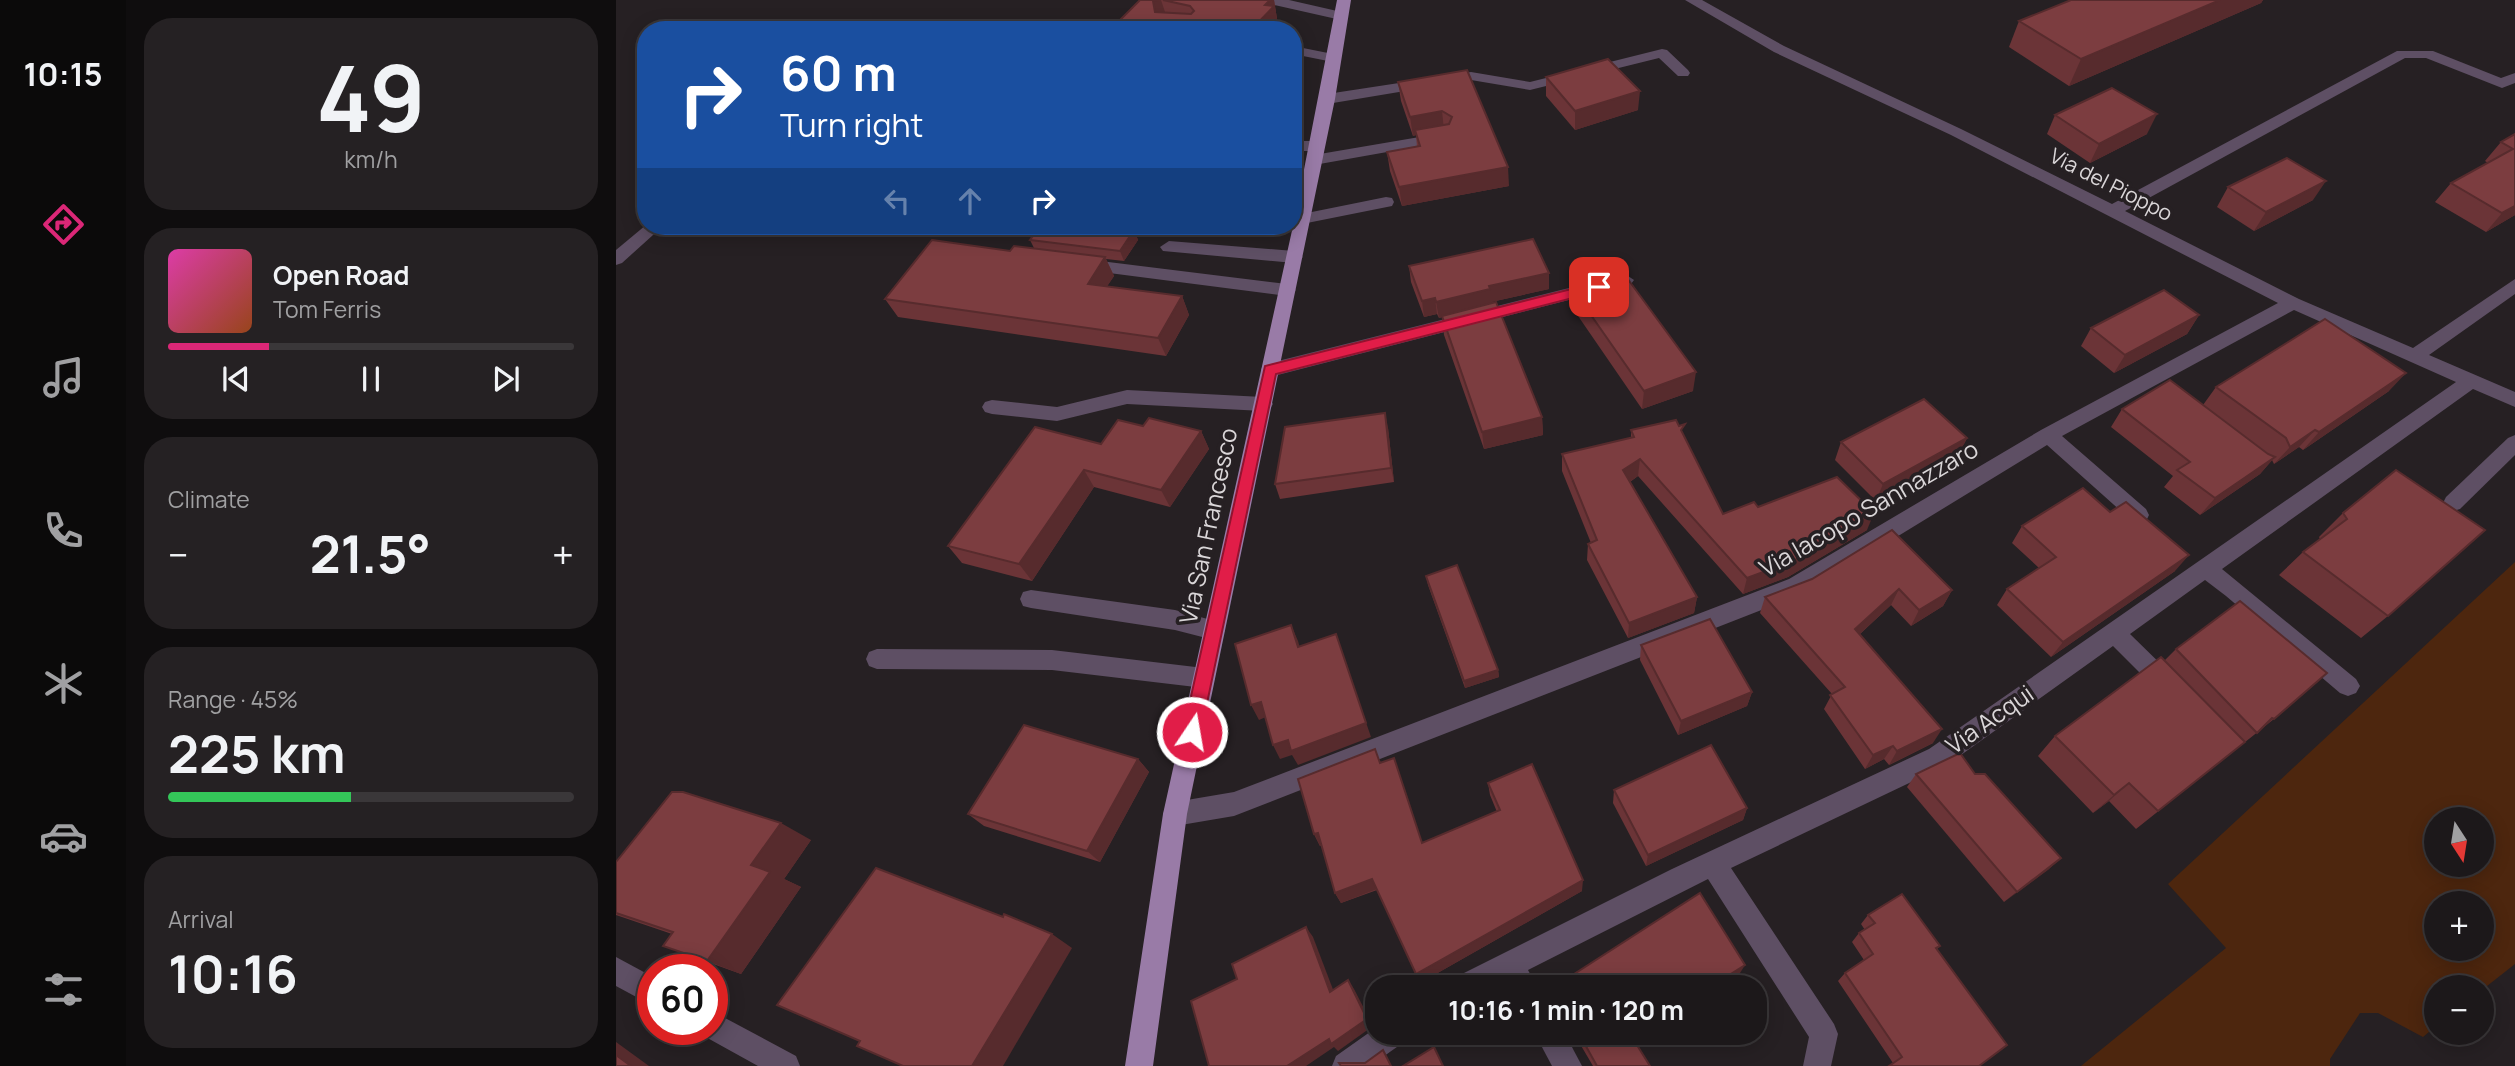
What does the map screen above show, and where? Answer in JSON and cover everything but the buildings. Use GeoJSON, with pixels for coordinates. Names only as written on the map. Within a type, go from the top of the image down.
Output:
{"type":"FeatureCollection","features":[{"type":"Feature","properties":{"kind":"main road","name":"Via San Francesco"},"geometry":{"type":"LineString","coordinates":[[1302,219],[1343,8]]}},
{"type":"Feature","properties":{"kind":"main road","name":"Via San Francesco"},"geometry":{"type":"LineString","coordinates":[[1139,1066],[1175,814],[1299,235]]}},
{"type":"Feature","properties":{"kind":"street"},"geometry":{"type":"LineString","coordinates":[[1271,0],[1343,8]]}},
{"type":"Feature","properties":{"kind":"street","name":"Via del Pioppo"},"geometry":{"type":"LineString","coordinates":[[1692,0],[1779,49],[1956,132],[2293,303],[2515,400]]}},
{"type":"Feature","properties":{"kind":"street"},"geometry":{"type":"LineString","coordinates":[[1302,52],[1333,58]]}},
{"type":"Feature","properties":{"kind":"street"},"geometry":{"type":"LineString","coordinates":[[1327,99],[1471,76],[1530,86],[1662,53],[1683,73]]}},
{"type":"Feature","properties":{"kind":"street"},"geometry":{"type":"LineString","coordinates":[[2113,211],[2402,54],[2428,54],[2511,84]]}},
{"type":"Feature","properties":{"kind":"street"},"geometry":{"type":"LineString","coordinates":[[1302,149],[1316,153],[1444,138]]}},
{"type":"Feature","properties":{"kind":"street"},"geometry":{"type":"LineString","coordinates":[[1302,219],[1386,202]]}},
{"type":"Feature","properties":{"kind":"street"},"geometry":{"type":"LineString","coordinates":[[616,259],[644,235]]}},
{"type":"Feature","properties":{"kind":"street"},"geometry":{"type":"LineString","coordinates":[[1169,247],[1294,257]]}},
{"type":"Feature","properties":{"kind":"street"},"geometry":{"type":"LineString","coordinates":[[1064,262],[1287,289]]}},
{"type":"Feature","properties":{"kind":"street"},"geometry":{"type":"LineString","coordinates":[[1270,370],[1625,280]]}},
{"type":"Feature","properties":{"kind":"street"},"geometry":{"type":"LineString","coordinates":[[2414,356],[2515,285]]}},
{"type":"Feature","properties":{"kind":"street","name":"Via Iacopo Sannazzaro"},"geometry":{"type":"LineString","coordinates":[[1175,814],[1234,804],[1797,586],[2048,435],[2159,385],[2293,303]]}},
{"type":"Feature","properties":{"kind":"street","name":"Via Acqui"},"geometry":{"type":"LineString","coordinates":[[1518,975],[1713,864],[1938,757],[2471,381]]}},
{"type":"Feature","properties":{"kind":"street"},"geometry":{"type":"LineString","coordinates":[[992,407],[1057,414],[1127,397],[1262,404]]}},
{"type":"Feature","properties":{"kind":"street"},"geometry":{"type":"LineString","coordinates":[[2048,435],[2139,514]]}},
{"type":"Feature","properties":{"kind":"street"},"geometry":{"type":"LineString","coordinates":[[2453,503],[2515,443]]}},
{"type":"Feature","properties":{"kind":"street"},"geometry":{"type":"LineString","coordinates":[[2204,568],[2234,589],[2348,686]]}},
{"type":"Feature","properties":{"kind":"street"},"geometry":{"type":"LineString","coordinates":[[1031,598],[1175,620],[1214,630]]}},
{"type":"Feature","properties":{"kind":"street"},"geometry":{"type":"LineString","coordinates":[[2114,633],[2185,704]]}},
{"type":"Feature","properties":{"kind":"street"},"geometry":{"type":"LineString","coordinates":[[877,659],[1052,660],[1204,678]]}},
{"type":"Feature","properties":{"kind":"street"},"geometry":{"type":"LineString","coordinates":[[1713,864],[1824,1034],[1817,1066]]}},
{"type":"Feature","properties":{"kind":"street"},"geometry":{"type":"LineString","coordinates":[[616,971],[637,983]]}},
{"type":"Feature","properties":{"kind":"street"},"geometry":{"type":"LineString","coordinates":[[728,1034],[786,1066]]}},
{"type":"Feature","properties":{"kind":"street"},"geometry":{"type":"LineString","coordinates":[[1346,1066],[1376,1045]]}},
{"type":"Feature","properties":{"kind":"street"},"geometry":{"type":"LineString","coordinates":[[1555,1045],[1567,1066]]}},
{"type":"Feature","properties":{"kind":"shaded area"},"geometry":{"type":"Polygon","coordinates":[[[2515,562],[2515,964],[2494,981],[2494,975],[2424,975],[2424,1036],[2378,1013],[2360,1013],[2330,1059],[2330,1066],[2081,1066],[2226,948],[2168,884],[2515,562]]]}},
{"type":"Feature","properties":{"kind":"route"},"geometry":{"type":"LineString","coordinates":[[1192,732],[1270,370],[1599,287]]}}]}
